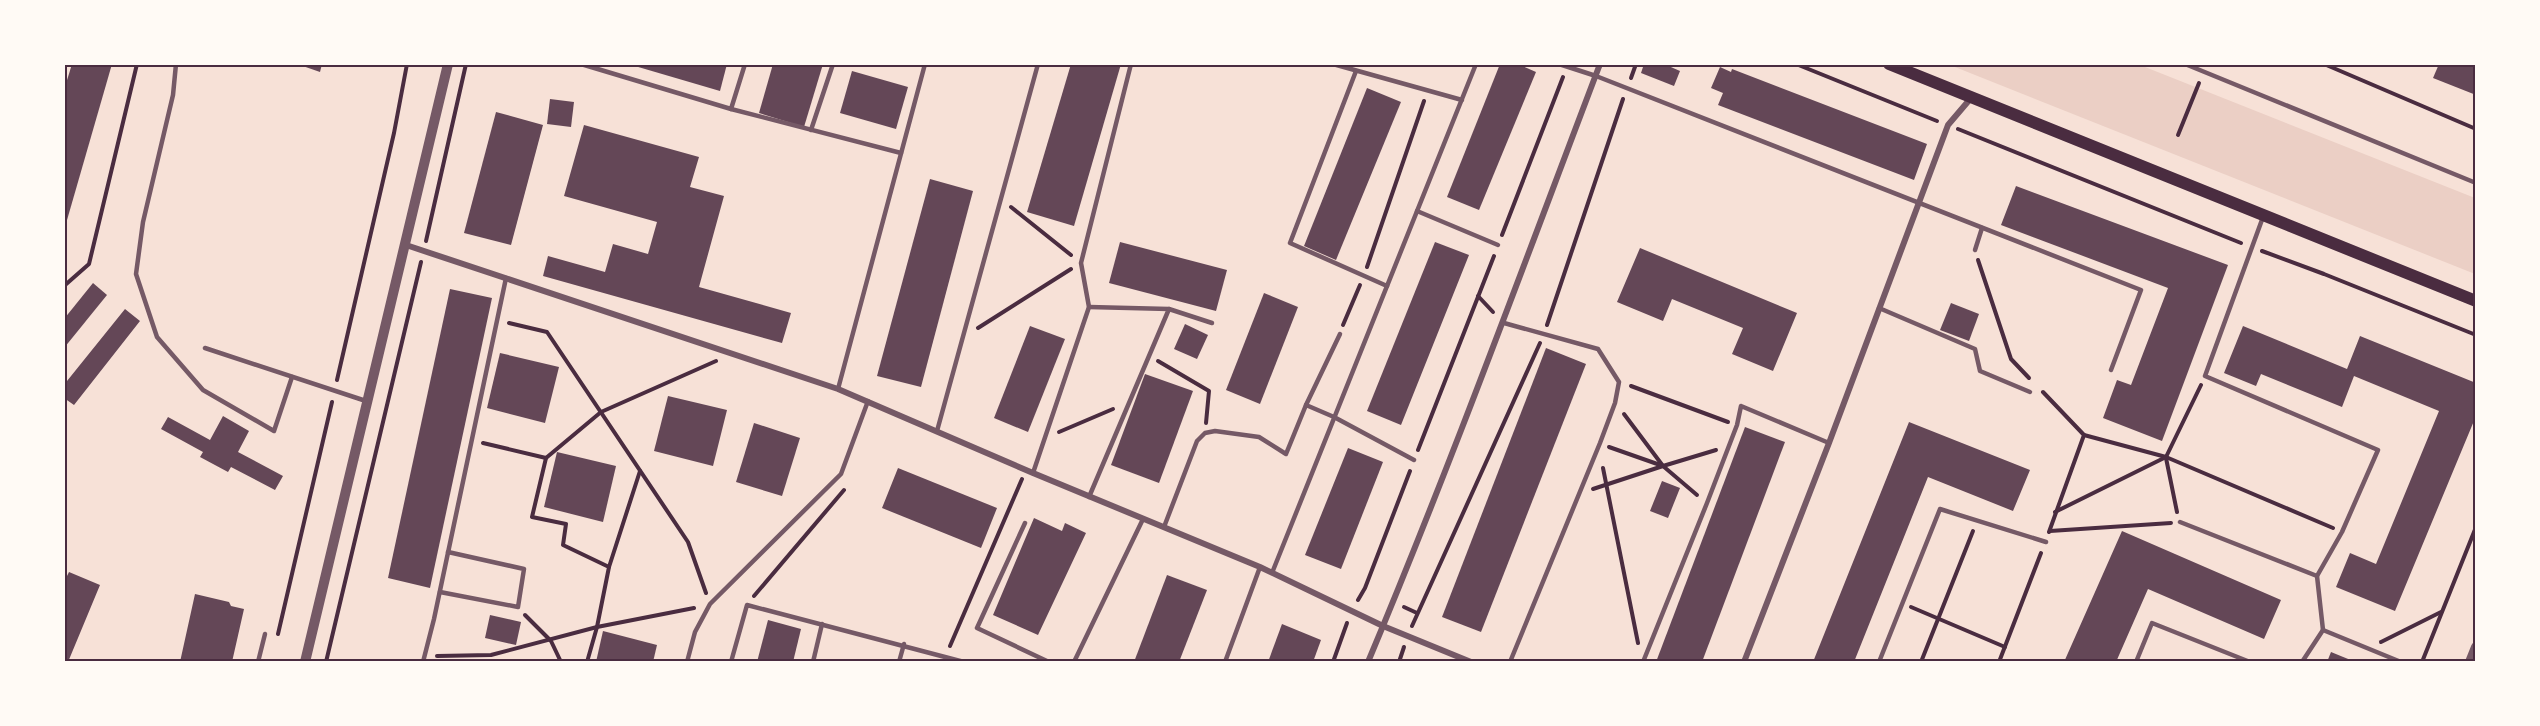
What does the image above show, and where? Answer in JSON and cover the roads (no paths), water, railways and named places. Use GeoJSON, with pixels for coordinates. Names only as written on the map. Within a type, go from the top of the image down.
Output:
{"type":"FeatureCollection","features":[{"type":"Feature","properties":{"kind":"main road"},"geometry":{"type":"LineString","coordinates":[[1889,64],[2475,301]]}},
{"type":"Feature","properties":{"kind":"street"},"geometry":{"type":"LineString","coordinates":[[305,662],[448,64]]}},
{"type":"Feature","properties":{"kind":"street"},"geometry":{"type":"LineString","coordinates":[[1368,662],[1504,323],[1600,64]]}},
{"type":"Feature","properties":{"kind":"street"},"geometry":{"type":"LineString","coordinates":[[1744,662],[1948,125],[1972,98]]}},
{"type":"Feature","properties":{"kind":"street"},"geometry":{"type":"LineString","coordinates":[[406,245],[838,389],[1029,472],[1260,567],[1383,626],[1471,662]]}},
{"type":"Feature","properties":{"kind":"street"},"geometry":{"type":"LineString","coordinates":[[2470,662],[2475,647]]}},
{"type":"Feature","properties":{"kind":"lane"},"geometry":{"type":"LineString","coordinates":[[176,64],[173,95],[143,222],[136,274],[158,337],[203,390],[274,431],[292,377]]}},
{"type":"Feature","properties":{"kind":"lane"},"geometry":{"type":"LineString","coordinates":[[581,64],[731,109],[901,153]]}},
{"type":"Feature","properties":{"kind":"lane"},"geometry":{"type":"LineString","coordinates":[[731,109],[745,64]]}},
{"type":"Feature","properties":{"kind":"lane"},"geometry":{"type":"LineString","coordinates":[[811,130],[833,64]]}},
{"type":"Feature","properties":{"kind":"lane"},"geometry":{"type":"LineString","coordinates":[[838,389],[925,64]]}},
{"type":"Feature","properties":{"kind":"lane"},"geometry":{"type":"LineString","coordinates":[[937,431],[1038,64]]}},
{"type":"Feature","properties":{"kind":"lane"},"geometry":{"type":"LineString","coordinates":[[1029,472],[1044,438],[1089,307],[1081,263],[1131,64]]}},
{"type":"Feature","properties":{"kind":"lane"},"geometry":{"type":"LineString","coordinates":[[1332,64],[1462,100]]}},
{"type":"Feature","properties":{"kind":"lane"},"geometry":{"type":"LineString","coordinates":[[1272,573],[1476,64]]}},
{"type":"Feature","properties":{"kind":"lane"},"geometry":{"type":"LineString","coordinates":[[1559,64],[1627,88],[2141,290],[2111,370]]}},
{"type":"Feature","properties":{"kind":"lane"},"geometry":{"type":"LineString","coordinates":[[2185,64],[2475,183]]}},
{"type":"Feature","properties":{"kind":"lane"},"geometry":{"type":"LineString","coordinates":[[1356,71],[1290,243],[1387,286]]}},
{"type":"Feature","properties":{"kind":"lane"},"geometry":{"type":"LineString","coordinates":[[1417,211],[1498,244]]}},
{"type":"Feature","properties":{"kind":"lane"},"geometry":{"type":"LineString","coordinates":[[2263,216],[2205,376],[2378,450],[2342,532],[2317,576],[2324,630],[2302,662]]}},
{"type":"Feature","properties":{"kind":"lane"},"geometry":{"type":"LineString","coordinates":[[1975,250],[1982,228]]}},
{"type":"Feature","properties":{"kind":"lane"},"geometry":{"type":"LineString","coordinates":[[424,659],[506,278]]}},
{"type":"Feature","properties":{"kind":"lane"},"geometry":{"type":"LineString","coordinates":[[1089,307],[1169,309],[1212,323]]}},
{"type":"Feature","properties":{"kind":"lane"},"geometry":{"type":"LineString","coordinates":[[1879,308],[1975,349],[1980,371],[2030,392]]}},
{"type":"Feature","properties":{"kind":"lane"},"geometry":{"type":"LineString","coordinates":[[1089,497],[1169,309]]}},
{"type":"Feature","properties":{"kind":"lane"},"geometry":{"type":"LineString","coordinates":[[1504,323],[1598,349],[1619,382],[1615,403],[1600,443],[1510,662]]}},
{"type":"Feature","properties":{"kind":"lane"},"geometry":{"type":"LineString","coordinates":[[1164,528],[1197,441],[1205,433],[1215,431],[1259,437],[1286,454],[1306,405],[1340,334]]}},
{"type":"Feature","properties":{"kind":"lane"},"geometry":{"type":"LineString","coordinates":[[205,348],[368,402]]}},
{"type":"Feature","properties":{"kind":"lane"},"geometry":{"type":"LineString","coordinates":[[687,662],[695,632],[710,604],[841,474],[868,401]]}},
{"type":"Feature","properties":{"kind":"lane"},"geometry":{"type":"LineString","coordinates":[[1306,405],[1335,417],[1414,460]]}},
{"type":"Feature","properties":{"kind":"lane"},"geometry":{"type":"LineString","coordinates":[[1643,662],[1737,425],[1741,406],[1829,443]]}},
{"type":"Feature","properties":{"kind":"lane"},"geometry":{"type":"LineString","coordinates":[[1879,662],[1940,509],[2046,542]]}},
{"type":"Feature","properties":{"kind":"lane"},"geometry":{"type":"LineString","coordinates":[[1074,662],[1143,519]]}},
{"type":"Feature","properties":{"kind":"lane"},"geometry":{"type":"LineString","coordinates":[[2180,522],[2317,576]]}},
{"type":"Feature","properties":{"kind":"lane"},"geometry":{"type":"LineString","coordinates":[[1025,523],[977,628],[1049,662]]}},
{"type":"Feature","properties":{"kind":"lane"},"geometry":{"type":"LineString","coordinates":[[440,591],[518,607],[524,569],[448,552]]}},
{"type":"Feature","properties":{"kind":"lane"},"geometry":{"type":"LineString","coordinates":[[1225,662],[1260,567]]}},
{"type":"Feature","properties":{"kind":"lane"},"geometry":{"type":"LineString","coordinates":[[731,662],[747,605],[904,644],[964,662]]}},
{"type":"Feature","properties":{"kind":"lane"},"geometry":{"type":"LineString","coordinates":[[2136,662],[2152,623],[2250,662]]}},
{"type":"Feature","properties":{"kind":"lane"},"geometry":{"type":"LineString","coordinates":[[813,662],[822,624]]}},
{"type":"Feature","properties":{"kind":"lane"},"geometry":{"type":"LineString","coordinates":[[2324,630],[2402,662]]}},
{"type":"Feature","properties":{"kind":"lane"},"geometry":{"type":"LineString","coordinates":[[258,662],[265,634]]}},
{"type":"Feature","properties":{"kind":"lane"},"geometry":{"type":"LineString","coordinates":[[899,662],[904,644]]}}]}
